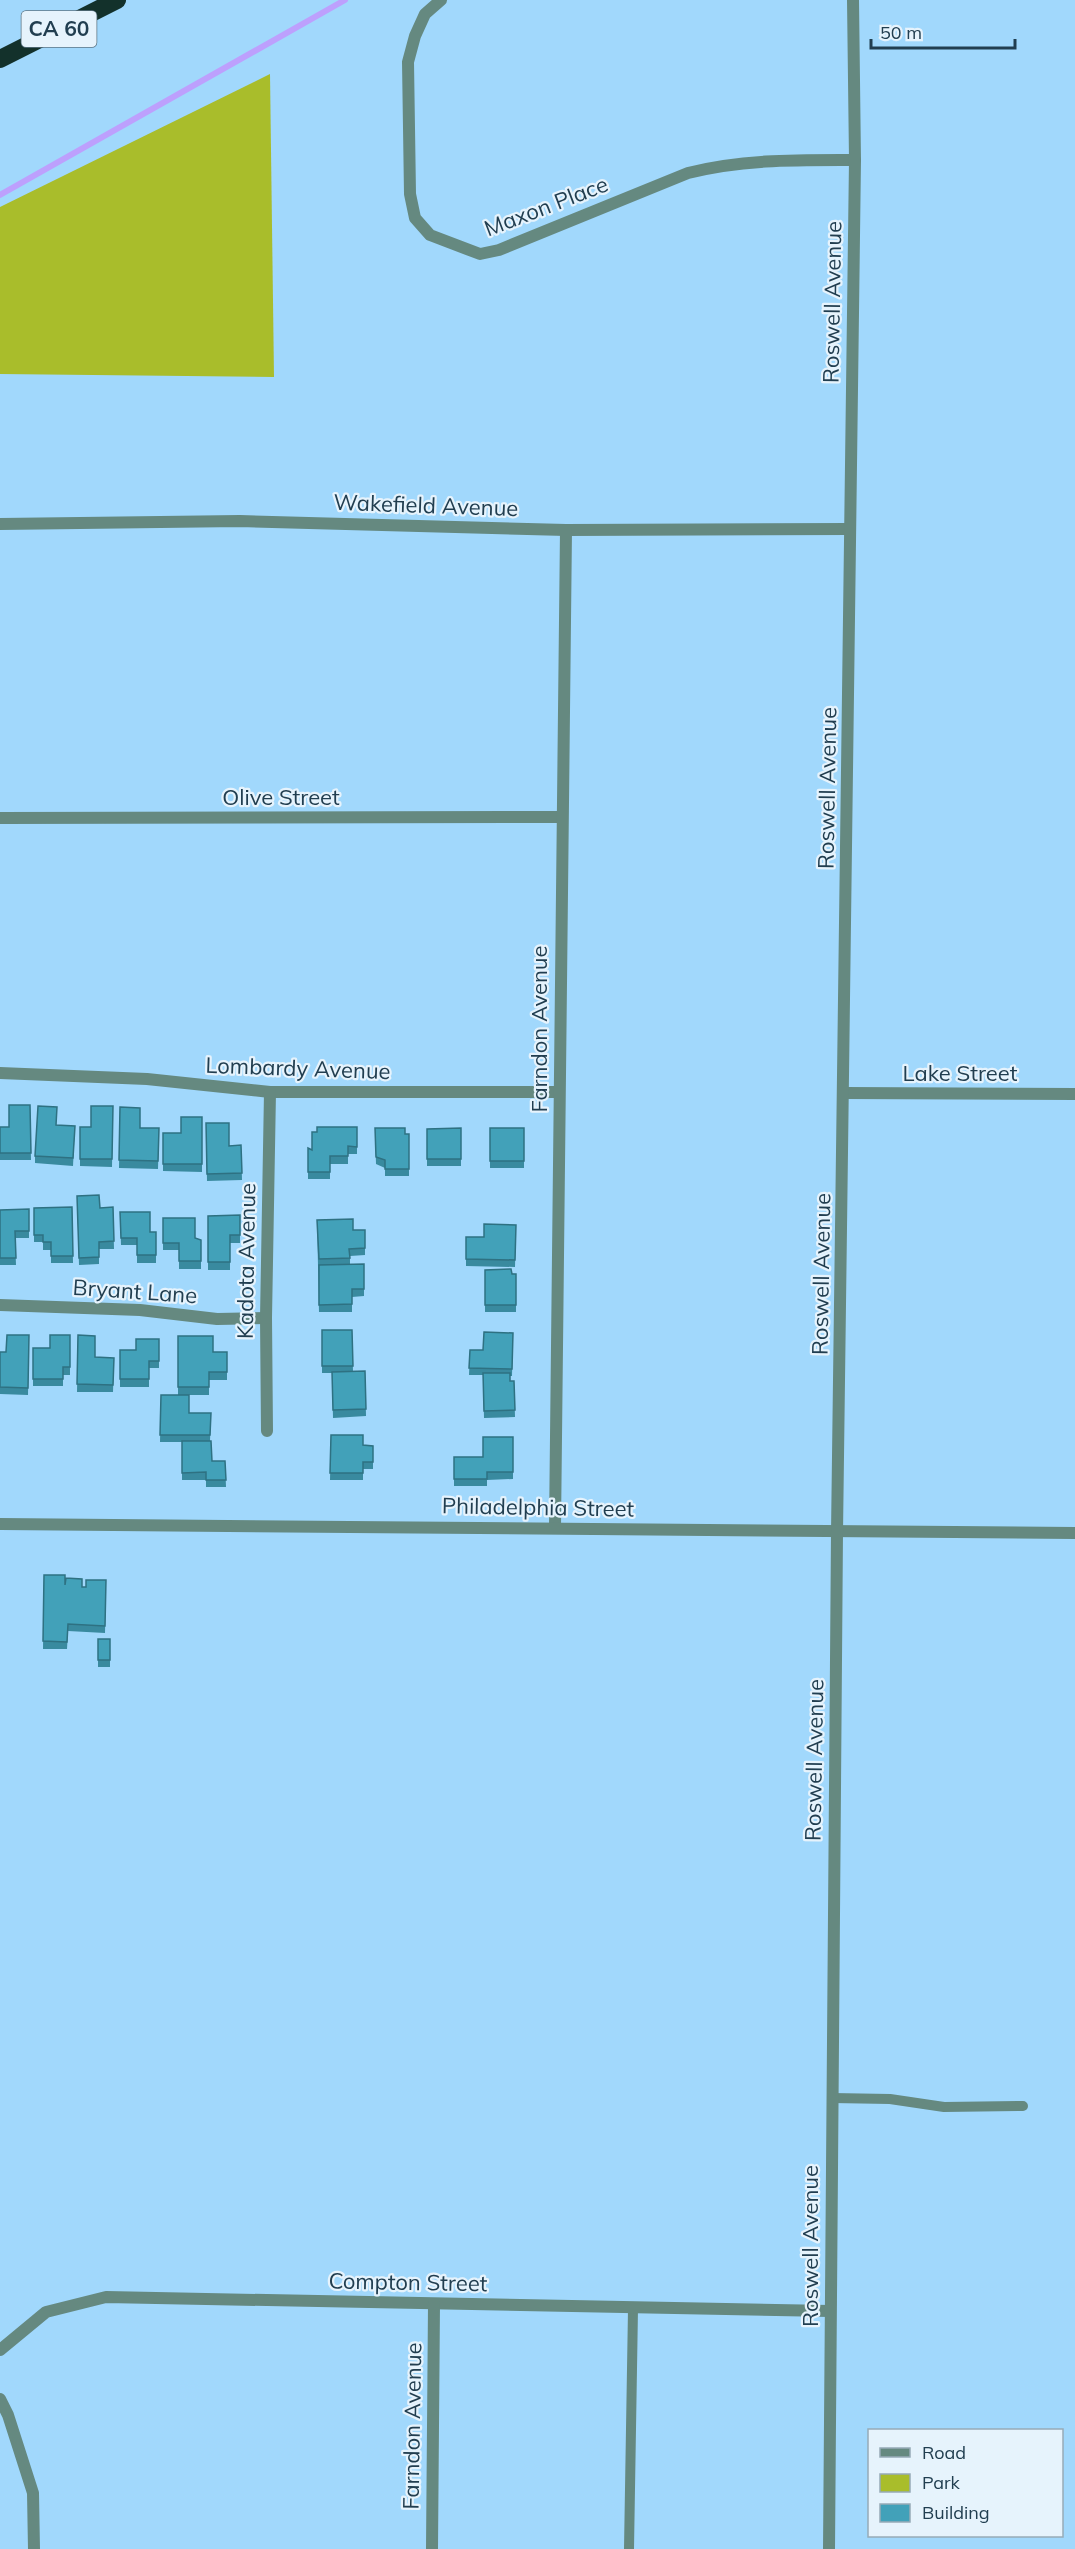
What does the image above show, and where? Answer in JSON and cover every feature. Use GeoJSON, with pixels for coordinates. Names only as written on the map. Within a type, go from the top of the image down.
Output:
{"type":"FeatureCollection","features":[{"type":"Feature","properties":{"kind":"highway","name":"CA 60"},"geometry":{"type":"LineString","coordinates":[[0,59],[117,0]]}},
{"type":"Feature","properties":{"kind":"street","name":"Maxon Place"},"geometry":{"type":"LineString","coordinates":[[441,0],[425,14],[415,36],[408,62],[410,194],[416,218],[430,235],[459,248],[480,254],[500,250],[688,173],[714,166],[801,160],[855,160]]}},
{"type":"Feature","properties":{"kind":"street","name":"Roswell Avenue"},"geometry":{"type":"LineString","coordinates":[[829,2549],[837,1533],[855,160],[853,0]]}},
{"type":"Feature","properties":{"kind":"street","name":"Wakefield Avenue"},"geometry":{"type":"LineString","coordinates":[[0,524],[240,521],[566,530],[850,529]]}},
{"type":"Feature","properties":{"kind":"street","name":"Farndon Avenue"},"geometry":{"type":"LineString","coordinates":[[555,1528],[561,817],[566,530]]}},
{"type":"Feature","properties":{"kind":"street","name":"Olive Street"},"geometry":{"type":"LineString","coordinates":[[0,818],[561,817]]}},
{"type":"Feature","properties":{"kind":"street","name":"Lombardy Avenue"},"geometry":{"type":"LineString","coordinates":[[0,1073],[147,1079],[270,1092],[559,1092]]}},
{"type":"Feature","properties":{"kind":"street","name":"Kadota Avenue"},"geometry":{"type":"LineString","coordinates":[[267,1431],[266,1318],[270,1092]]}},
{"type":"Feature","properties":{"kind":"street","name":"Lake Street"},"geometry":{"type":"LineString","coordinates":[[844,1093],[1075,1095]]}},
{"type":"Feature","properties":{"kind":"street","name":"Bryant Lane"},"geometry":{"type":"LineString","coordinates":[[0,1305],[140,1310],[217,1319],[266,1318]]}},
{"type":"Feature","properties":{"kind":"street","name":"Philadelphia Street"},"geometry":{"type":"LineString","coordinates":[[0,1524],[555,1528],[837,1533],[1075,1533]]}},
{"type":"Feature","properties":{"kind":"street","name":"Compton Street"},"geometry":{"type":"LineString","coordinates":[[0,2350],[46,2312],[106,2297],[633,2309],[830,2311]]}},
{"type":"Feature","properties":{"kind":"street","name":"Farndon Avenue"},"geometry":{"type":"LineString","coordinates":[[432,2549],[434,2304]]}},
{"type":"Feature","properties":{"kind":"street"},"geometry":{"type":"LineString","coordinates":[[0,2399],[8,2415],[33,2493],[34,2549]]}},
{"type":"Feature","properties":{"kind":"lane"},"geometry":{"type":"LineString","coordinates":[[832,2098],[890,2099],[944,2108],[1023,2106]]}},
{"type":"Feature","properties":{"kind":"lane"},"geometry":{"type":"LineString","coordinates":[[629,2549],[633,2309]]}},
{"type":"Feature","properties":{"kind":"green space"},"geometry":{"type":"Polygon","coordinates":[[[270,74],[274,377],[0,374],[0,207],[270,74]]]}},
{"type":"Feature","properties":{"kind":"building"},"geometry":{"type":"Polygon","coordinates":[[[9,1105],[30,1105],[31,1153],[0,1153],[0,1127],[9,1127],[9,1105]]]}},
{"type":"Feature","properties":{"kind":"building"},"geometry":{"type":"Polygon","coordinates":[[[38,1106],[57,1107],[56,1125],[75,1126],[73,1158],[35,1156],[38,1106]]]}},
{"type":"Feature","properties":{"kind":"building"},"geometry":{"type":"Polygon","coordinates":[[[91,1106],[113,1106],[112,1159],[80,1159],[80,1127],[91,1127],[91,1106]]]}},
{"type":"Feature","properties":{"kind":"building"},"geometry":{"type":"Polygon","coordinates":[[[120,1107],[140,1108],[140,1128],[159,1128],[158,1161],[119,1160],[120,1107]]]}},
{"type":"Feature","properties":{"kind":"building"},"geometry":{"type":"Polygon","coordinates":[[[181,1117],[202,1117],[202,1164],[163,1164],[163,1133],[181,1133],[181,1117]]]}},
{"type":"Feature","properties":{"kind":"building"},"geometry":{"type":"Polygon","coordinates":[[[206,1123],[229,1123],[229,1146],[241,1145],[242,1173],[207,1174],[206,1123]]]}},
{"type":"Feature","properties":{"kind":"building"},"geometry":{"type":"Polygon","coordinates":[[[317,1127],[357,1127],[357,1147],[348,1146],[348,1156],[330,1156],[330,1172],[308,1172],[308,1148],[312,1150],[312,1132],[317,1132],[317,1127]]]}},
{"type":"Feature","properties":{"kind":"building"},"geometry":{"type":"Polygon","coordinates":[[[375,1128],[405,1128],[405,1134],[409,1134],[409,1169],[385,1169],[385,1160],[376,1157],[375,1128]]]}},
{"type":"Feature","properties":{"kind":"building"},"geometry":{"type":"Polygon","coordinates":[[[461,1128],[461,1159],[427,1159],[427,1129],[461,1128]]]}},
{"type":"Feature","properties":{"kind":"building"},"geometry":{"type":"Polygon","coordinates":[[[490,1128],[524,1128],[524,1161],[490,1161],[490,1128]]]}},
{"type":"Feature","properties":{"kind":"building"},"geometry":{"type":"Polygon","coordinates":[[[99,1195],[100,1208],[113,1207],[114,1241],[99,1242],[99,1257],[79,1258],[77,1196],[99,1195]]]}},
{"type":"Feature","properties":{"kind":"building"},"geometry":{"type":"Polygon","coordinates":[[[72,1207],[73,1256],[51,1256],[51,1242],[43,1242],[43,1235],[34,1235],[34,1208],[72,1207]]]}},
{"type":"Feature","properties":{"kind":"building"},"geometry":{"type":"Polygon","coordinates":[[[29,1209],[29,1231],[15,1231],[16,1258],[0,1258],[0,1210],[29,1209]]]}},
{"type":"Feature","properties":{"kind":"building"},"geometry":{"type":"Polygon","coordinates":[[[120,1212],[150,1212],[150,1232],[156,1232],[156,1255],[137,1255],[137,1238],[121,1238],[120,1212]]]}},
{"type":"Feature","properties":{"kind":"building"},"geometry":{"type":"Polygon","coordinates":[[[240,1215],[240,1235],[230,1235],[230,1262],[208,1262],[208,1216],[240,1215]]]}},
{"type":"Feature","properties":{"kind":"building"},"geometry":{"type":"Polygon","coordinates":[[[163,1218],[195,1218],[195,1238],[201,1240],[201,1261],[179,1261],[179,1243],[163,1243],[163,1218]]]}},
{"type":"Feature","properties":{"kind":"building"},"geometry":{"type":"Polygon","coordinates":[[[353,1219],[353,1230],[365,1230],[365,1248],[349,1249],[350,1258],[319,1259],[317,1220],[353,1219]]]}},
{"type":"Feature","properties":{"kind":"building"},"geometry":{"type":"Polygon","coordinates":[[[484,1224],[516,1225],[515,1260],[466,1259],[466,1237],[484,1237],[484,1224]]]}},
{"type":"Feature","properties":{"kind":"building"},"geometry":{"type":"Polygon","coordinates":[[[364,1264],[364,1289],[352,1289],[352,1304],[319,1305],[319,1265],[364,1264]]]}},
{"type":"Feature","properties":{"kind":"building"},"geometry":{"type":"Polygon","coordinates":[[[511,1269],[512,1274],[516,1274],[516,1305],[485,1305],[485,1270],[511,1269]]]}},
{"type":"Feature","properties":{"kind":"building"},"geometry":{"type":"Polygon","coordinates":[[[322,1330],[352,1330],[353,1366],[322,1366],[322,1330]]]}},
{"type":"Feature","properties":{"kind":"building"},"geometry":{"type":"Polygon","coordinates":[[[484,1332],[513,1333],[512,1369],[469,1368],[470,1350],[483,1350],[484,1332]]]}},
{"type":"Feature","properties":{"kind":"building"},"geometry":{"type":"Polygon","coordinates":[[[7,1335],[29,1335],[28,1388],[0,1387],[0,1352],[6,1352],[7,1335]]]}},
{"type":"Feature","properties":{"kind":"building"},"geometry":{"type":"Polygon","coordinates":[[[50,1335],[70,1335],[70,1367],[63,1367],[63,1379],[33,1379],[33,1348],[50,1348],[50,1335]]]}},
{"type":"Feature","properties":{"kind":"building"},"geometry":{"type":"Polygon","coordinates":[[[78,1335],[95,1336],[95,1357],[114,1358],[113,1385],[77,1384],[78,1335]]]}},
{"type":"Feature","properties":{"kind":"building"},"geometry":{"type":"Polygon","coordinates":[[[178,1336],[213,1336],[213,1352],[227,1352],[227,1372],[209,1372],[209,1387],[178,1387],[178,1336]]]}},
{"type":"Feature","properties":{"kind":"building"},"geometry":{"type":"Polygon","coordinates":[[[136,1339],[159,1339],[159,1361],[149,1361],[149,1379],[120,1379],[120,1350],[136,1350],[136,1339]]]}},
{"type":"Feature","properties":{"kind":"building"},"geometry":{"type":"Polygon","coordinates":[[[365,1371],[366,1409],[333,1410],[332,1372],[365,1371]]]}},
{"type":"Feature","properties":{"kind":"building"},"geometry":{"type":"Polygon","coordinates":[[[483,1373],[510,1373],[510,1381],[514,1381],[515,1410],[484,1411],[483,1373]]]}},
{"type":"Feature","properties":{"kind":"building"},"geometry":{"type":"Polygon","coordinates":[[[161,1395],[189,1395],[189,1413],[211,1413],[210,1435],[160,1435],[161,1395]]]}},
{"type":"Feature","properties":{"kind":"building"},"geometry":{"type":"Polygon","coordinates":[[[331,1435],[363,1435],[363,1445],[373,1446],[373,1462],[363,1462],[363,1473],[330,1473],[331,1435]]]}},
{"type":"Feature","properties":{"kind":"building"},"geometry":{"type":"Polygon","coordinates":[[[483,1437],[513,1437],[513,1472],[487,1472],[487,1479],[454,1479],[454,1457],[483,1457],[483,1437]]]}},
{"type":"Feature","properties":{"kind":"building"},"geometry":{"type":"Polygon","coordinates":[[[182,1441],[211,1441],[212,1461],[225,1461],[226,1480],[206,1480],[206,1472],[182,1473],[182,1441]]]}},
{"type":"Feature","properties":{"kind":"building"},"geometry":{"type":"Polygon","coordinates":[[[44,1575],[65,1575],[65,1585],[66,1578],[82,1579],[82,1587],[86,1587],[86,1580],[106,1580],[105,1626],[68,1624],[67,1642],[43,1641],[44,1575]]]}},
{"type":"Feature","properties":{"kind":"building"},"geometry":{"type":"Polygon","coordinates":[[[98,1639],[110,1639],[110,1660],[98,1660],[98,1639]]]}},
{"type":"Feature","properties":{"kind":"waterway"},"geometry":{"type":"LineString","coordinates":[[0,195],[345,0]]}}]}
